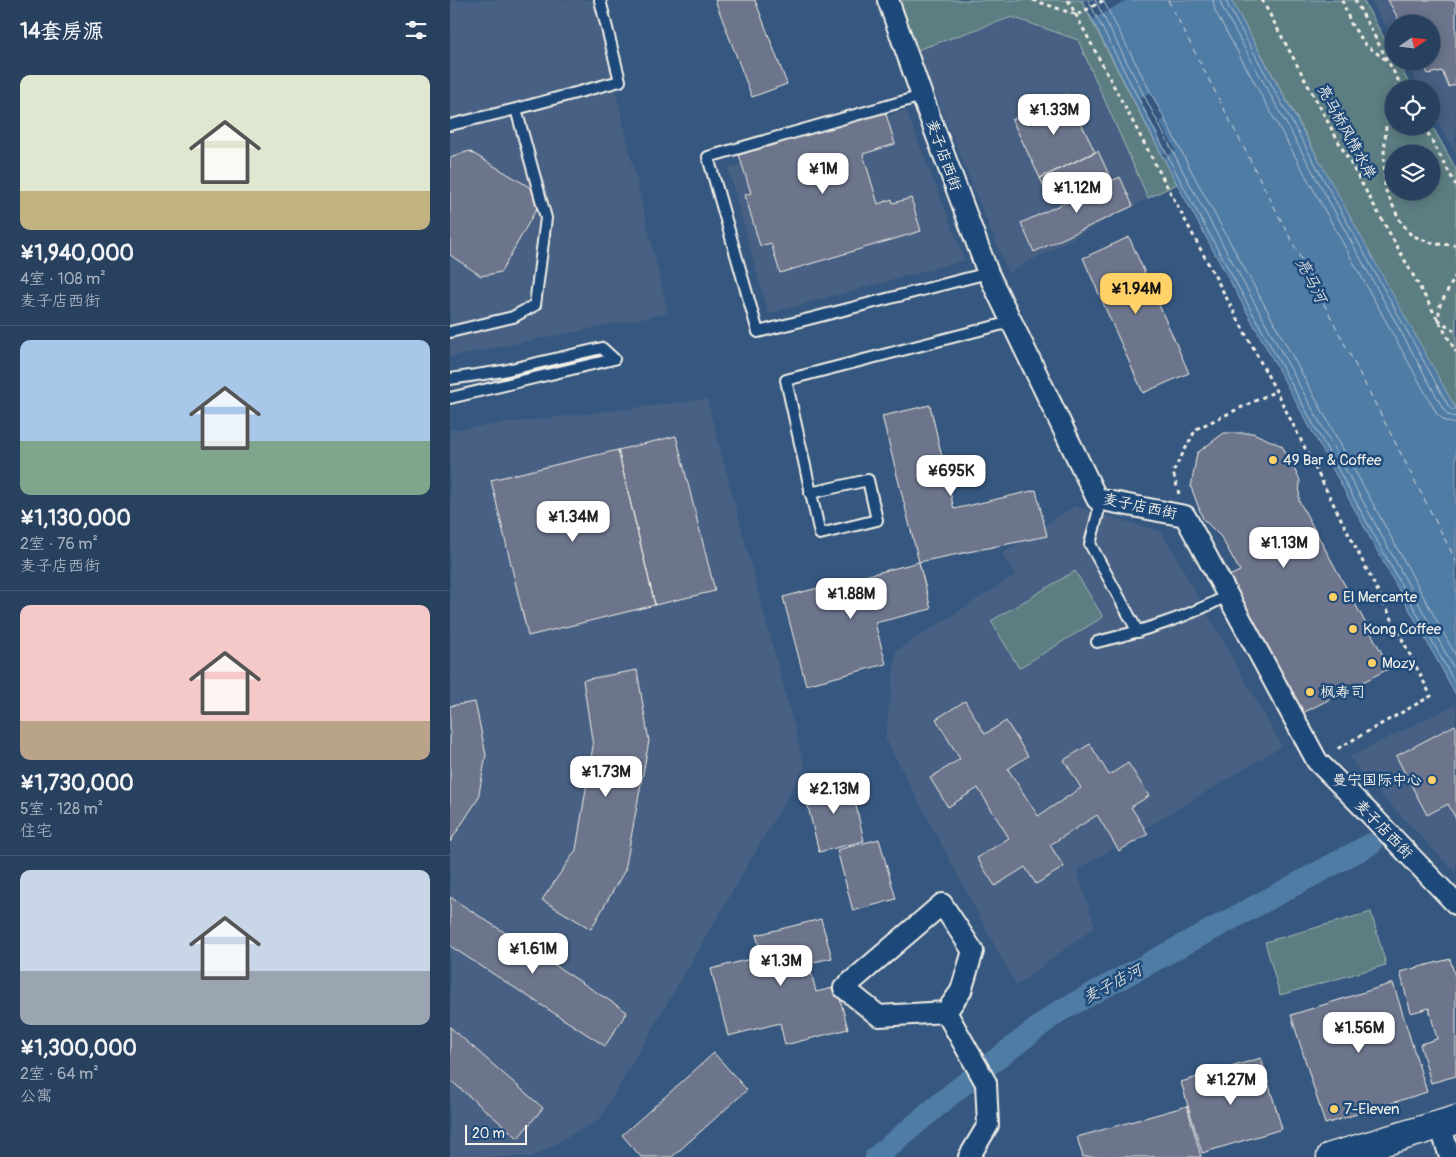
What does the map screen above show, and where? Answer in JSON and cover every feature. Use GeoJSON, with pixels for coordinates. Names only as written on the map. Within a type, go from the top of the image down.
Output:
{"type":"FeatureCollection","features":[{"type":"Feature","properties":{"kind":"street","name":"麦子店西街"},"geometry":{"type":"LineString","coordinates":[[888,0],[988,273],[1097,499],[1186,516],[1317,761],[1456,904]]}},
{"type":"Feature","properties":{"kind":"street"},"geometry":{"type":"LineString","coordinates":[[942,904],[973,951],[961,991],[946,1012],[879,1016],[844,988],[942,904]]}},
{"type":"Feature","properties":{"kind":"street"},"geometry":{"type":"LineString","coordinates":[[946,1012],[986,1083],[988,1125],[969,1157]]}},
{"type":"Feature","properties":{"kind":"street"},"geometry":{"type":"LineString","coordinates":[[1331,1157],[1448,1123],[1450,1157]]}},
{"type":"Feature","properties":{"kind":"lane"},"geometry":{"type":"LineString","coordinates":[[450,125],[620,81],[600,0]]}},
{"type":"Feature","properties":{"kind":"lane"},"geometry":{"type":"LineString","coordinates":[[922,96],[708,157],[758,332],[988,273]]}},
{"type":"Feature","properties":{"kind":"lane"},"geometry":{"type":"LineString","coordinates":[[450,332],[513,317],[535,305],[546,218],[516,109]]}},
{"type":"Feature","properties":{"kind":"lane"},"geometry":{"type":"LineString","coordinates":[[810,493],[868,480],[876,520],[820,534],[810,493],[786,380],[1011,322]]}},
{"type":"Feature","properties":{"kind":"lane"},"geometry":{"type":"LineString","coordinates":[[450,379],[503,371],[602,348],[614,359],[450,398]]}},
{"type":"Feature","properties":{"kind":"lane"},"geometry":{"type":"LineString","coordinates":[[1097,499],[1098,513],[1090,544],[1138,632]]}},
{"type":"Feature","properties":{"kind":"lane"},"geometry":{"type":"LineString","coordinates":[[1097,642],[1138,632],[1205,608],[1228,595]]}},
{"type":"Feature","properties":{"kind":"path"},"geometry":{"type":"LineString","coordinates":[[1033,0],[1077,15],[1104,0]]}},
{"type":"Feature","properties":{"kind":"path"},"geometry":{"type":"LineString","coordinates":[[1068,0],[1276,391],[1431,696],[1317,761]]}},
{"type":"Feature","properties":{"kind":"path","name":"亮马桥风情水岸"},"geometry":{"type":"LineString","coordinates":[[1262,0],[1456,352]]}},
{"type":"Feature","properties":{"kind":"path"},"geometry":{"type":"LineString","coordinates":[[1342,0],[1351,24],[1366,45],[1385,59]]}},
{"type":"Feature","properties":{"kind":"path"},"geometry":{"type":"LineString","coordinates":[[1355,0],[1385,55]]}},
{"type":"Feature","properties":{"kind":"path"},"geometry":{"type":"LineString","coordinates":[[1385,135],[1385,189],[1399,219],[1411,235],[1434,244],[1456,245]]}},
{"type":"Feature","properties":{"kind":"path"},"geometry":{"type":"LineString","coordinates":[[1429,135],[1456,185]]}},
{"type":"Feature","properties":{"kind":"path"},"geometry":{"type":"LineString","coordinates":[[1456,275],[1439,307],[1439,320],[1456,332]]}},
{"type":"Feature","properties":{"kind":"path"},"geometry":{"type":"LineString","coordinates":[[1186,516],[1173,472],[1196,429],[1276,391]]}},
{"type":"Feature","properties":{"kind":"shaded area"},"geometry":{"type":"Polygon","coordinates":[[[450,0],[594,0],[668,313],[450,357],[450,0]]]}},
{"type":"Feature","properties":{"kind":"shaded area"},"geometry":{"type":"Polygon","coordinates":[[[1371,0],[1456,0],[1456,154],[1440,125],[1440,80],[1415,80],[1410,70],[1440,70],[1440,15],[1385,15],[1385,26],[1371,0]]]}},
{"type":"Feature","properties":{"kind":"shaded area"},"geometry":{"type":"Polygon","coordinates":[[[1012,17],[1078,40],[1148,198],[1008,273],[917,50],[1012,17]]]}},
{"type":"Feature","properties":{"kind":"shaded area"},"geometry":{"type":"Polygon","coordinates":[[[906,110],[965,260],[768,314],[728,168],[906,110]]]}},
{"type":"Feature","properties":{"kind":"shaded area"},"geometry":{"type":"Polygon","coordinates":[[[707,399],[805,767],[600,1119],[532,1157],[450,1157],[450,430],[707,399]]]}},
{"type":"Feature","properties":{"kind":"shaded area"},"geometry":{"type":"Polygon","coordinates":[[[1074,506],[1162,532],[1282,746],[1077,870],[1095,927],[1016,986],[885,738],[896,651],[1015,575],[1002,554],[1074,506]]]}},
{"type":"Feature","properties":{"kind":"shaded area","name":"曼宁国际中心"},"geometry":{"type":"Polygon","coordinates":[[[1456,704],[1456,873],[1369,783],[1349,757],[1456,704]]]}},
{"type":"Feature","properties":{"kind":"green space"},"geometry":{"type":"Polygon","coordinates":[[[900,0],[1081,0],[1177,184],[1148,198],[1078,40],[1012,17],[917,50],[900,0]]]}},
{"type":"Feature","properties":{"kind":"green space"},"geometry":{"type":"Polygon","coordinates":[[[1231,0],[1363,0],[1385,40],[1385,70],[1402,70],[1407,80],[1385,80],[1385,135],[1437,135],[1456,169],[1456,424],[1442,392],[1300,124],[1231,0]]]}},
{"type":"Feature","properties":{"kind":"green space"},"geometry":{"type":"Polygon","coordinates":[[[1075,571],[1103,617],[1019,668],[991,621],[1075,571]]]}},
{"type":"Feature","properties":{"kind":"green space"},"geometry":{"type":"Polygon","coordinates":[[[1371,912],[1386,965],[1280,995],[1265,942],[1371,912]]]}},
{"type":"Feature","properties":{"kind":"water","name":"亮马河"},"geometry":{"type":"Polygon","coordinates":[[[1082,0],[1231,0],[1456,409],[1456,695],[1177,184],[1082,0]]]}},
{"type":"Feature","properties":{"kind":"pier"},"geometry":{"type":"Polygon","coordinates":[[[1127,0],[1093,19],[1083,1],[1127,0]]]}},
{"type":"Feature","properties":{"kind":"pier"},"geometry":{"type":"Polygon","coordinates":[[[1151,92],[1165,119],[1160,122],[1176,151],[1164,157],[1162,154],[1166,151],[1139,98],[1151,92]]]}},
{"type":"Feature","properties":{"kind":"building"},"geometry":{"type":"Polygon","coordinates":[[[715,0],[755,0],[787,84],[752,97],[715,0]]]}},
{"type":"Feature","properties":{"kind":"building"},"geometry":{"type":"Polygon","coordinates":[[[1388,0],[1456,0],[1456,84],[1449,87],[1442,71],[1428,74],[1426,70],[1440,70],[1440,15],[1396,15],[1388,0]]]}},
{"type":"Feature","properties":{"kind":"building"},"geometry":{"type":"Polygon","coordinates":[[[1067,94],[1095,152],[1040,178],[1012,120],[1067,94]]]}},
{"type":"Feature","properties":{"kind":"building"},"geometry":{"type":"Polygon","coordinates":[[[885,111],[895,144],[863,154],[878,204],[892,199],[893,203],[911,198],[921,231],[780,273],[771,243],[760,246],[745,195],[751,193],[739,155],[885,111]]]}},
{"type":"Feature","properties":{"kind":"building"},"geometry":{"type":"Polygon","coordinates":[[[469,151],[531,188],[537,208],[501,272],[481,276],[450,255],[450,158],[469,151]]]}},
{"type":"Feature","properties":{"kind":"building"},"geometry":{"type":"Polygon","coordinates":[[[1098,151],[1109,175],[1051,202],[1040,178],[1098,151]]]}},
{"type":"Feature","properties":{"kind":"building"},"geometry":{"type":"Polygon","coordinates":[[[1120,177],[1133,206],[1034,252],[1021,223],[1120,177]]]}},
{"type":"Feature","properties":{"kind":"building"},"geometry":{"type":"Polygon","coordinates":[[[1129,237],[1189,373],[1143,393],[1083,258],[1129,237]]]}},
{"type":"Feature","properties":{"kind":"building"},"geometry":{"type":"Polygon","coordinates":[[[930,405],[954,509],[1036,490],[1047,536],[919,562],[882,416],[930,405]]]}},
{"type":"Feature","properties":{"kind":"building"},"geometry":{"type":"Polygon","coordinates":[[[1224,433],[1253,433],[1282,446],[1300,480],[1299,501],[1390,668],[1301,714],[1229,576],[1240,571],[1221,537],[1203,519],[1191,487],[1197,453],[1224,433]]]}},
{"type":"Feature","properties":{"kind":"building"},"geometry":{"type":"Polygon","coordinates":[[[676,436],[715,591],[655,605],[618,450],[676,436]]]}},
{"type":"Feature","properties":{"kind":"building"},"geometry":{"type":"Polygon","coordinates":[[[618,450],[655,605],[528,636],[491,480],[618,450]]]}},
{"type":"Feature","properties":{"kind":"building"},"geometry":{"type":"Polygon","coordinates":[[[919,562],[931,609],[875,623],[886,664],[806,685],[783,597],[919,562]]]}},
{"type":"Feature","properties":{"kind":"building"},"geometry":{"type":"Polygon","coordinates":[[[637,670],[649,741],[625,870],[591,929],[542,900],[576,850],[593,746],[583,680],[637,670]]]}},
{"type":"Feature","properties":{"kind":"building"},"geometry":{"type":"Polygon","coordinates":[[[965,701],[985,734],[1006,721],[1028,756],[1008,769],[1038,816],[1081,788],[1064,760],[1090,744],[1109,775],[1128,763],[1149,796],[1131,807],[1148,834],[1119,851],[1097,815],[1050,845],[1064,867],[1036,884],[1025,867],[995,886],[977,858],[1009,838],[978,788],[948,807],[930,778],[960,759],[936,719],[965,701]]]}},
{"type":"Feature","properties":{"kind":"building"},"geometry":{"type":"Polygon","coordinates":[[[475,702],[486,755],[478,799],[450,842],[450,706],[475,702]]]}},
{"type":"Feature","properties":{"kind":"building","name":"曼宁国际中心"},"geometry":{"type":"Polygon","coordinates":[[[1455,725],[1456,819],[1448,804],[1427,815],[1396,756],[1455,725]]]}},
{"type":"Feature","properties":{"kind":"building"},"geometry":{"type":"Polygon","coordinates":[[[850,779],[864,841],[819,852],[804,790],[850,779]]]}},
{"type":"Feature","properties":{"kind":"building"},"geometry":{"type":"Polygon","coordinates":[[[879,839],[896,899],[853,911],[837,850],[879,839]]]}},
{"type":"Feature","properties":{"kind":"building"},"geometry":{"type":"Polygon","coordinates":[[[450,897],[627,1012],[605,1046],[450,946],[450,897]]]}},
{"type":"Feature","properties":{"kind":"building"},"geometry":{"type":"Polygon","coordinates":[[[821,919],[832,958],[809,963],[816,992],[837,987],[848,1029],[785,1045],[780,1023],[728,1036],[711,969],[762,956],[756,935],[821,919]]]}},
{"type":"Feature","properties":{"kind":"building"},"geometry":{"type":"Polygon","coordinates":[[[1450,959],[1456,980],[1456,1076],[1431,1083],[1420,1044],[1437,1039],[1429,1008],[1411,1013],[1400,972],[1450,959]]]}},
{"type":"Feature","properties":{"kind":"building"},"geometry":{"type":"Polygon","coordinates":[[[1393,983],[1427,1092],[1325,1124],[1291,1015],[1393,983]]]}},
{"type":"Feature","properties":{"kind":"building"},"geometry":{"type":"Polygon","coordinates":[[[450,1027],[543,1108],[518,1138],[450,1080],[450,1027]]]}},
{"type":"Feature","properties":{"kind":"building"},"geometry":{"type":"Polygon","coordinates":[[[714,1053],[747,1090],[672,1157],[641,1157],[622,1135],[714,1053]]]}},
{"type":"Feature","properties":{"kind":"building"},"geometry":{"type":"Polygon","coordinates":[[[1261,1058],[1282,1129],[1202,1153],[1181,1082],[1261,1058]]]}},
{"type":"Feature","properties":{"kind":"building"},"geometry":{"type":"Polygon","coordinates":[[[1187,1106],[1201,1157],[1083,1157],[1077,1137],[1187,1106]]]}},
{"type":"Feature","properties":{"kind":"waterway","name":"麦子店河"},"geometry":{"type":"LineString","coordinates":[[876,1157],[959,1088],[1058,1012],[1371,844]]}},
{"type":"Feature","properties":{"kind":"ferry route"},"geometry":{"type":"LineString","coordinates":[[1168,0],[1456,561]]}},
{"type":"Feature","properties":{"kind":"place","name":"49 Bar & Coffee"},"geometry":{"type":"Point","coordinates":[1273,460]}},
{"type":"Feature","properties":{"kind":"place","name":"El Mercante"},"geometry":{"type":"Point","coordinates":[1333,597]}},
{"type":"Feature","properties":{"kind":"place","name":"Kong Coffee"},"geometry":{"type":"Point","coordinates":[1353,629]}},
{"type":"Feature","properties":{"kind":"place","name":"Mozy"},"geometry":{"type":"Point","coordinates":[1372,663]}},
{"type":"Feature","properties":{"kind":"place","name":"枫寿司"},"geometry":{"type":"Point","coordinates":[1310,692]}},
{"type":"Feature","properties":{"kind":"place","name":"曼宁国际中心"},"geometry":{"type":"Point","coordinates":[1432,780]}},
{"type":"Feature","properties":{"kind":"place","name":"7-Eleven"},"geometry":{"type":"Point","coordinates":[1334,1109]}}]}
